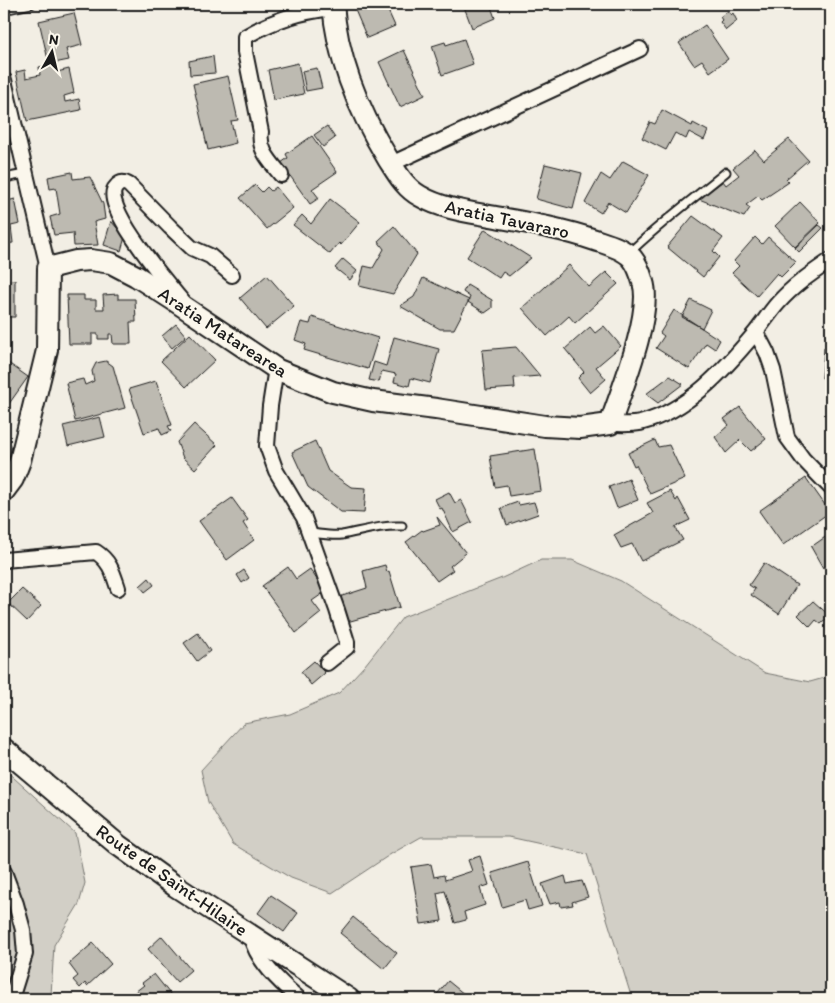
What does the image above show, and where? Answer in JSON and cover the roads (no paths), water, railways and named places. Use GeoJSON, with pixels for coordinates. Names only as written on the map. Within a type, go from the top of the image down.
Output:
{"type":"FeatureCollection","features":[{"type":"Feature","properties":{"kind":"main road","name":"Aratia Tavararo"},"geometry":{"type":"LineString","coordinates":[[333,6],[338,38],[354,92],[364,117],[405,185],[434,204],[568,231],[611,245],[628,254]]}},
{"type":"Feature","properties":{"kind":"main road"},"geometry":{"type":"LineString","coordinates":[[610,424],[638,339],[646,302],[644,283],[633,259],[628,254]]}},
{"type":"Feature","properties":{"kind":"main road","name":"Aratia Matarearea"},"geometry":{"type":"LineString","coordinates":[[48,268],[76,261],[91,260],[111,263],[136,276],[276,368],[301,381],[333,392],[374,401],[545,426],[580,428],[610,424]]}},
{"type":"Feature","properties":{"kind":"main road"},"geometry":{"type":"LineString","coordinates":[[4,491],[13,479],[20,461],[47,350],[48,268]]}},
{"type":"Feature","properties":{"kind":"main road","name":"Route de Saint-Hilaire"},"geometry":{"type":"LineString","coordinates":[[4,749],[118,845],[175,886],[349,999]]}},
{"type":"Feature","properties":{"kind":"street"},"geometry":{"type":"LineString","coordinates":[[281,176],[263,152],[259,142],[261,132],[245,52],[245,37],[306,11],[333,6]]}},
{"type":"Feature","properties":{"kind":"street"},"geometry":{"type":"LineString","coordinates":[[391,164],[640,49]]}},
{"type":"Feature","properties":{"kind":"street"},"geometry":{"type":"LineString","coordinates":[[4,83],[48,268]]}},
{"type":"Feature","properties":{"kind":"street"},"geometry":{"type":"LineString","coordinates":[[190,312],[134,240],[119,214],[112,198],[113,190],[118,184],[125,182],[129,185],[192,248],[210,256],[232,275]]}},
{"type":"Feature","properties":{"kind":"street"},"geometry":{"type":"LineString","coordinates":[[610,424],[639,423],[665,414],[683,403],[710,382],[756,332],[778,302],[805,277],[831,260]]}},
{"type":"Feature","properties":{"kind":"street"},"geometry":{"type":"LineString","coordinates":[[756,332],[773,370],[787,437],[803,460],[831,488]]}},
{"type":"Feature","properties":{"kind":"street"},"geometry":{"type":"LineString","coordinates":[[276,368],[270,406],[267,446],[276,471],[304,518],[347,642],[347,647],[327,663]]}},
{"type":"Feature","properties":{"kind":"street"},"geometry":{"type":"LineString","coordinates":[[4,560],[96,552],[108,562],[118,588]]}},
{"type":"Feature","properties":{"kind":"street"},"geometry":{"type":"LineString","coordinates":[[4,872],[23,930],[25,954],[10,999]]}},
{"type":"Feature","properties":{"kind":"street"},"geometry":{"type":"LineString","coordinates":[[251,936],[252,944],[267,966],[299,999]]}},
{"type":"Feature","properties":{"kind":"lane"},"geometry":{"type":"LineString","coordinates":[[4,10],[31,4]]}},
{"type":"Feature","properties":{"kind":"lane"},"geometry":{"type":"LineString","coordinates":[[628,254],[666,219],[726,172]]}},
{"type":"Feature","properties":{"kind":"lane"},"geometry":{"type":"LineString","coordinates":[[4,178],[25,174]]}},
{"type":"Feature","properties":{"kind":"lane"},"geometry":{"type":"LineString","coordinates":[[310,533],[331,536],[389,525],[402,526]]}},
{"type":"Feature","properties":{"kind":"lane"},"geometry":{"type":"LineString","coordinates":[[4,986],[10,999]]}}]}
